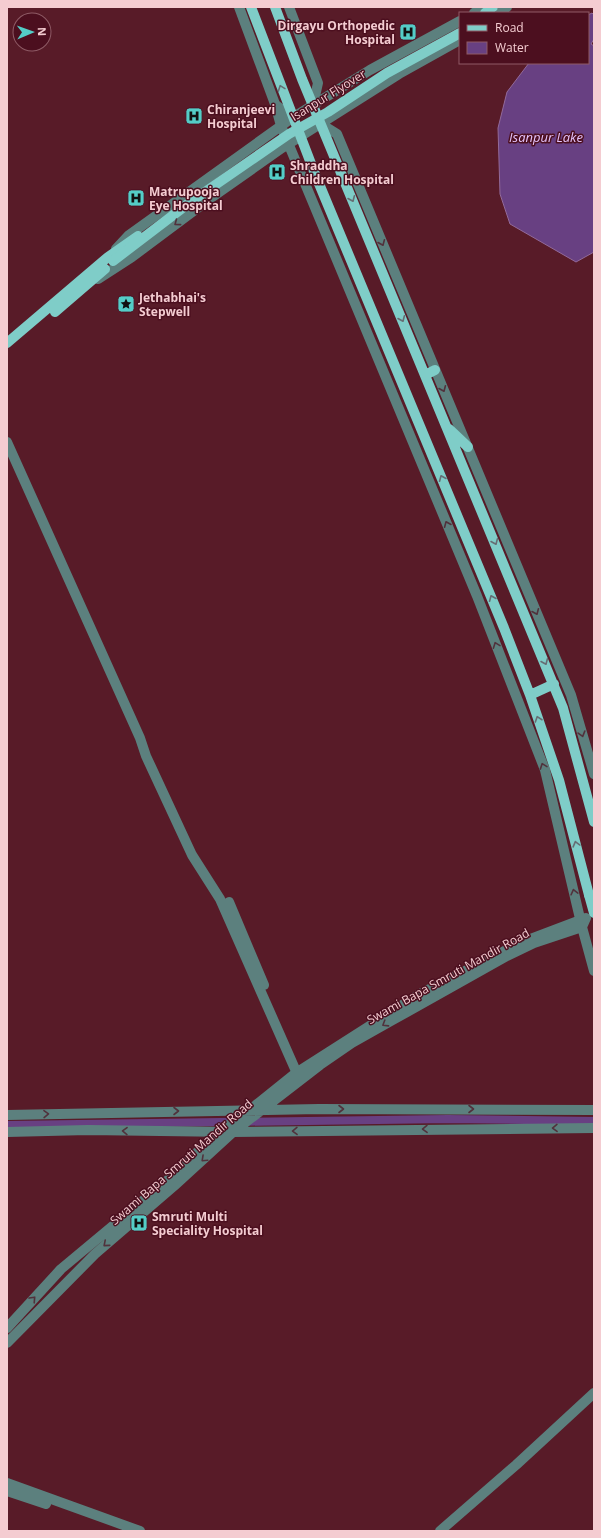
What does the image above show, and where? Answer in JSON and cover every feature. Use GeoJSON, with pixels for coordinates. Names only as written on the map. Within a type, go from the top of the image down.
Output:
{"type":"FeatureCollection","features":[{"type":"Feature","properties":{"kind":"main road"},"geometry":{"type":"LineString","coordinates":[[251,7],[292,118],[504,628],[530,695],[559,780],[592,899],[586,920]]}},
{"type":"Feature","properties":{"kind":"main road"},"geometry":{"type":"LineString","coordinates":[[275,7],[313,105],[564,708],[594,822]]}},
{"type":"Feature","properties":{"kind":"main road","name":"Isanpur Flyover"},"geometry":{"type":"LineString","coordinates":[[7,352],[82,290],[111,259],[138,236],[187,200],[286,130],[325,108],[385,69],[459,29]]}},
{"type":"Feature","properties":{"kind":"main road","name":"Isanpur Flyover"},"geometry":{"type":"LineString","coordinates":[[111,259],[289,134],[328,112],[387,73],[459,34]]}},
{"type":"Feature","properties":{"kind":"main road"},"geometry":{"type":"LineString","coordinates":[[7,343],[111,259]]}},
{"type":"Feature","properties":{"kind":"main road"},"geometry":{"type":"LineString","coordinates":[[425,374],[435,370]]}},
{"type":"Feature","properties":{"kind":"main road"},"geometry":{"type":"LineString","coordinates":[[447,427],[468,447]]}},
{"type":"Feature","properties":{"kind":"main road"},"geometry":{"type":"LineString","coordinates":[[530,695],[554,684]]}},
{"type":"Feature","properties":{"kind":"street"},"geometry":{"type":"LineString","coordinates":[[239,7],[276,104],[281,126],[477,596],[545,770],[586,920],[594,970]]}},
{"type":"Feature","properties":{"kind":"street"},"geometry":{"type":"LineString","coordinates":[[289,7],[337,134],[571,695],[594,774]]}},
{"type":"Feature","properties":{"kind":"street"},"geometry":{"type":"LineString","coordinates":[[111,259],[129,235],[292,118],[370,70],[459,22]]}},
{"type":"Feature","properties":{"kind":"street"},"geometry":{"type":"LineString","coordinates":[[82,290],[132,257],[211,198],[289,144],[399,74],[459,41]]}},
{"type":"Feature","properties":{"kind":"street"},"geometry":{"type":"LineString","coordinates":[[313,105],[318,83]]}},
{"type":"Feature","properties":{"kind":"street"},"geometry":{"type":"LineString","coordinates":[[276,104],[292,118]]}},
{"type":"Feature","properties":{"kind":"street"},"geometry":{"type":"LineString","coordinates":[[321,124],[337,134]]}},
{"type":"Feature","properties":{"kind":"street"},"geometry":{"type":"LineString","coordinates":[[7,442],[146,756],[189,848],[204,869],[220,899],[300,1075],[220,1132],[169,1179],[61,1269],[7,1328]]}},
{"type":"Feature","properties":{"kind":"street","name":"Swami Bapa Smruti Mandir Road"},"geometry":{"type":"LineString","coordinates":[[7,1344],[95,1254],[174,1186],[232,1132],[300,1075],[424,1002],[501,960],[534,943],[586,920]]}},
{"type":"Feature","properties":{"kind":"street"},"geometry":{"type":"LineString","coordinates":[[7,1115],[319,1109],[594,1110]]}},
{"type":"Feature","properties":{"kind":"street"},"geometry":{"type":"LineString","coordinates":[[7,1132],[88,1130],[232,1132],[594,1128]]}},
{"type":"Feature","properties":{"kind":"street"},"geometry":{"type":"LineString","coordinates":[[440,1531],[516,1465],[594,1393]]}},
{"type":"Feature","properties":{"kind":"street"},"geometry":{"type":"LineString","coordinates":[[7,1483],[140,1531]]}},
{"type":"Feature","properties":{"kind":"street"},"geometry":{"type":"LineString","coordinates":[[7,1491],[127,1531]]}},
{"type":"Feature","properties":{"kind":"water","name":"Isanpur Lake"},"geometry":{"type":"Polygon","coordinates":[[[592,13],[594,15],[594,39],[591,44],[594,46],[594,252],[576,262],[510,224],[500,194],[498,128],[507,92],[528,64],[589,64],[589,14],[592,13]]]}},
{"type":"Feature","properties":{"kind":"waterway"},"geometry":{"type":"LineString","coordinates":[[7,1125],[448,1119],[594,1121]]}},
{"type":"Feature","properties":{"kind":"place","name":"Dirgayu Orthopedic Hospital"},"geometry":{"type":"Point","coordinates":[408,32]}},
{"type":"Feature","properties":{"kind":"place","name":"Chiranjeevi Hospital"},"geometry":{"type":"Point","coordinates":[194,116]}},
{"type":"Feature","properties":{"kind":"place","name":"Shraddha Children Hospital"},"geometry":{"type":"Point","coordinates":[277,172]}},
{"type":"Feature","properties":{"kind":"place","name":"Matrupooja Eye Hospital"},"geometry":{"type":"Point","coordinates":[136,198]}},
{"type":"Feature","properties":{"kind":"place","name":"Jethabhai's Stepwell"},"geometry":{"type":"Point","coordinates":[126,304]}},
{"type":"Feature","properties":{"kind":"place","name":"Smruti Multi Speciality Hospital"},"geometry":{"type":"Point","coordinates":[139,1223]}}]}
